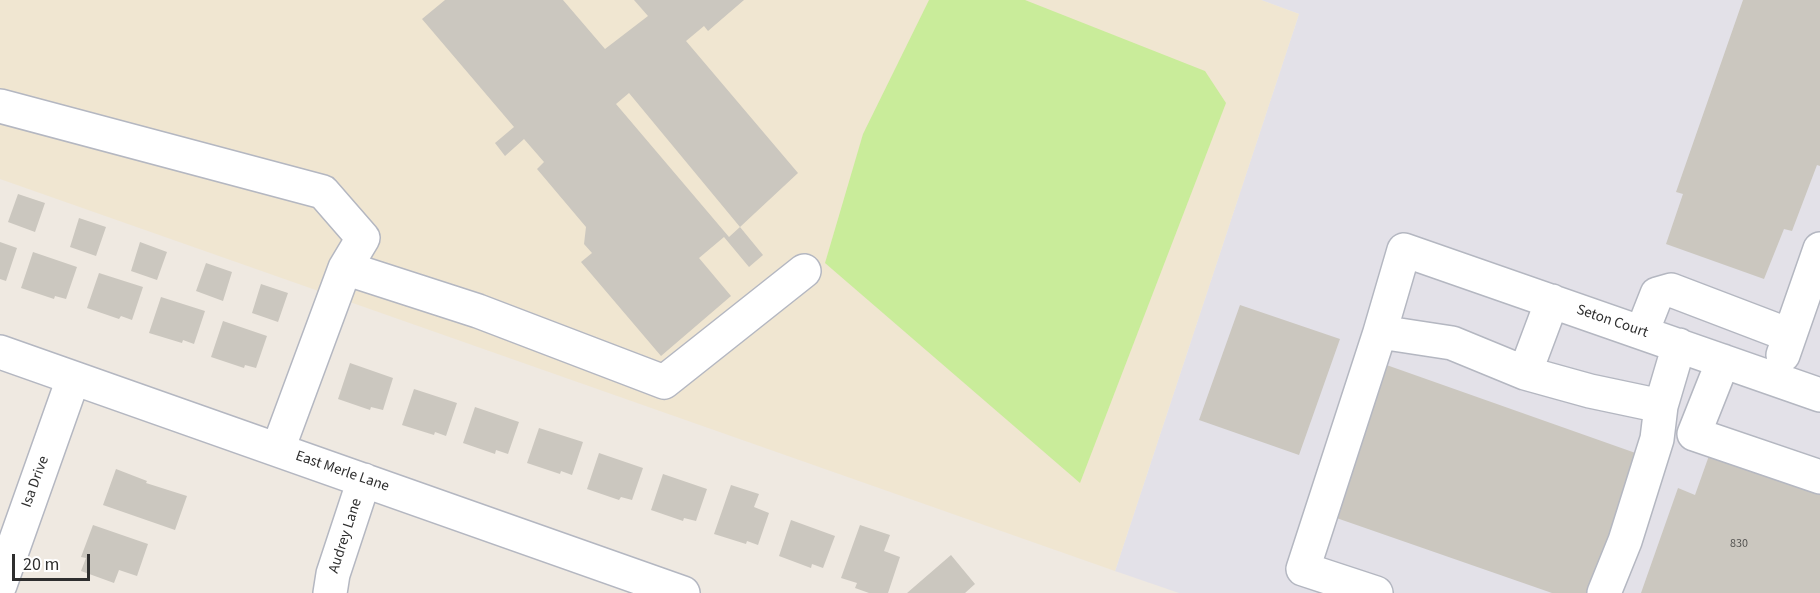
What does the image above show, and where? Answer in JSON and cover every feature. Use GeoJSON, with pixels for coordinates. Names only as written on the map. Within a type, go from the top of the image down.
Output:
{"type":"FeatureCollection","features":[{"type":"Feature","properties":{"kind":"street"},"geometry":{"type":"LineString","coordinates":[[0,106],[323,192],[363,238],[345,268],[278,449]]}},
{"type":"Feature","properties":{"kind":"street"},"geometry":{"type":"LineString","coordinates":[[1774,379],[1820,249]]}},
{"type":"Feature","properties":{"kind":"street","name":"Seton Court"},"geometry":{"type":"LineString","coordinates":[[1380,332],[1404,250],[1820,395]]}},
{"type":"Feature","properties":{"kind":"street"},"geometry":{"type":"LineString","coordinates":[[345,268],[478,311],[664,382],[804,271]]}},
{"type":"Feature","properties":{"kind":"street"},"geometry":{"type":"LineString","coordinates":[[1642,332],[1657,294],[1671,290],[1790,335]]}},
{"type":"Feature","properties":{"kind":"street"},"geometry":{"type":"LineString","coordinates":[[1525,373],[1552,301]]}},
{"type":"Feature","properties":{"kind":"street"},"geometry":{"type":"LineString","coordinates":[[1376,593],[1303,569],[1380,332],[1452,343],[1525,373],[1590,391],[1661,406]]}},
{"type":"Feature","properties":{"kind":"street"},"geometry":{"type":"LineString","coordinates":[[1604,593],[1625,541],[1657,440],[1661,406],[1678,345]]}},
{"type":"Feature","properties":{"kind":"street","name":"East Merle Lane"},"geometry":{"type":"LineString","coordinates":[[0,352],[683,593]]}},
{"type":"Feature","properties":{"kind":"street"},"geometry":{"type":"LineString","coordinates":[[1723,361],[1694,434],[1818,471]]}},
{"type":"Feature","properties":{"kind":"street","name":"Isa Drive"},"geometry":{"type":"LineString","coordinates":[[0,585],[73,379]]}},
{"type":"Feature","properties":{"kind":"street","name":"Audrey Lane"},"geometry":{"type":"LineString","coordinates":[[330,593],[333,574],[364,480]]}},
{"type":"Feature","properties":{"kind":"shaded area"},"geometry":{"type":"Polygon","coordinates":[[[0,0],[1261,0],[1299,14],[1115,571],[0,179],[0,0]]]}},
{"type":"Feature","properties":{"kind":"shaded area"},"geometry":{"type":"Polygon","coordinates":[[[1261,0],[1820,0],[1820,593],[1179,593],[1115,571],[1299,14],[1261,0]]]}},
{"type":"Feature","properties":{"kind":"green space"},"geometry":{"type":"Polygon","coordinates":[[[929,0],[1025,0],[1205,71],[1226,103],[1080,483],[825,263],[863,134],[929,0]]]}},
{"type":"Feature","properties":{"kind":"building"},"geometry":{"type":"Polygon","coordinates":[[[445,0],[563,0],[605,49],[648,16],[634,0],[744,0],[708,31],[704,26],[686,41],[798,173],[740,227],[763,255],[749,267],[724,237],[699,258],[731,296],[661,356],[581,262],[592,253],[584,244],[586,227],[537,169],[544,162],[524,139],[505,156],[495,143],[514,127],[422,19],[445,0]],[[629,93],[616,104],[729,237],[740,227],[629,93]]]}},
{"type":"Feature","properties":{"kind":"building"},"geometry":{"type":"Polygon","coordinates":[[[1743,0],[1820,0],[1820,166],[1817,165],[1792,231],[1784,229],[1764,279],[1666,244],[1683,194],[1676,192],[1743,0]]]}},
{"type":"Feature","properties":{"kind":"building"},"geometry":{"type":"Polygon","coordinates":[[[18,194],[45,203],[35,232],[8,222],[18,194]]]}},
{"type":"Feature","properties":{"kind":"building"},"geometry":{"type":"Polygon","coordinates":[[[79,218],[106,227],[96,256],[70,247],[79,218]]]}},
{"type":"Feature","properties":{"kind":"building"},"geometry":{"type":"Polygon","coordinates":[[[0,242],[17,248],[6,281],[0,279],[0,242]]]}},
{"type":"Feature","properties":{"kind":"building"},"geometry":{"type":"Polygon","coordinates":[[[140,242],[167,252],[157,280],[131,271],[140,242]]]}},
{"type":"Feature","properties":{"kind":"building"},"geometry":{"type":"Polygon","coordinates":[[[33,252],[77,267],[66,299],[55,296],[54,299],[21,288],[33,252]]]}},
{"type":"Feature","properties":{"kind":"building"},"geometry":{"type":"Polygon","coordinates":[[[206,263],[232,272],[223,301],[196,291],[206,263]]]}},
{"type":"Feature","properties":{"kind":"building"},"geometry":{"type":"Polygon","coordinates":[[[99,273],[143,287],[132,320],[121,316],[119,319],[87,308],[99,273]]]}},
{"type":"Feature","properties":{"kind":"building"},"geometry":{"type":"Polygon","coordinates":[[[261,284],[288,293],[278,322],[252,313],[261,284]]]}},
{"type":"Feature","properties":{"kind":"building"},"geometry":{"type":"Polygon","coordinates":[[[161,297],[205,311],[194,344],[183,340],[182,343],[149,333],[161,297]]]}},
{"type":"Feature","properties":{"kind":"building"},"geometry":{"type":"Polygon","coordinates":[[[1240,305],[1340,339],[1299,455],[1199,420],[1240,305]]]}},
{"type":"Feature","properties":{"kind":"building"},"geometry":{"type":"Polygon","coordinates":[[[223,321],[267,336],[256,368],[245,365],[244,368],[211,357],[223,321]]]}},
{"type":"Feature","properties":{"kind":"building"},"geometry":{"type":"Polygon","coordinates":[[[1378,362],[1644,456],[1594,593],[1552,593],[1325,514],[1378,362]]]}},
{"type":"Feature","properties":{"kind":"building"},"geometry":{"type":"Polygon","coordinates":[[[350,363],[393,378],[383,410],[371,407],[370,410],[338,399],[350,363]]]}},
{"type":"Feature","properties":{"kind":"building"},"geometry":{"type":"Polygon","coordinates":[[[414,389],[457,403],[446,436],[435,432],[434,435],[402,425],[414,389]]]}},
{"type":"Feature","properties":{"kind":"building"},"geometry":{"type":"Polygon","coordinates":[[[475,407],[519,422],[508,454],[496,450],[495,454],[463,443],[475,407]]]}},
{"type":"Feature","properties":{"kind":"building"},"geometry":{"type":"Polygon","coordinates":[[[539,428],[583,442],[572,475],[561,471],[560,474],[527,463],[539,428]]]}},
{"type":"Feature","properties":{"kind":"building"},"geometry":{"type":"Polygon","coordinates":[[[1711,450],[1820,488],[1820,593],[1641,593],[1678,488],[1695,495],[1711,450]]]}},
{"type":"Feature","properties":{"kind":"building"},"geometry":{"type":"Polygon","coordinates":[[[599,453],[643,468],[632,500],[621,497],[619,500],[587,489],[599,453]]]}},
{"type":"Feature","properties":{"kind":"building"},"geometry":{"type":"Polygon","coordinates":[[[116,469],[147,481],[146,483],[187,496],[175,530],[103,505],[116,469]]]}},
{"type":"Feature","properties":{"kind":"building"},"geometry":{"type":"Polygon","coordinates":[[[663,474],[707,489],[696,521],[684,518],[683,521],[651,510],[663,474]]]}},
{"type":"Feature","properties":{"kind":"building"},"geometry":{"type":"Polygon","coordinates":[[[731,485],[759,494],[754,507],[769,513],[758,545],[747,541],[746,544],[714,534],[731,485]]]}},
{"type":"Feature","properties":{"kind":"building"},"geometry":{"type":"Polygon","coordinates":[[[791,520],[835,536],[823,568],[812,564],[811,568],[779,556],[791,520]]]}},
{"type":"Feature","properties":{"kind":"building"},"geometry":{"type":"Polygon","coordinates":[[[93,525],[148,544],[137,576],[119,570],[114,583],[81,571],[86,558],[81,557],[93,525]]]}},
{"type":"Feature","properties":{"kind":"building"},"geometry":{"type":"Polygon","coordinates":[[[860,525],[890,535],[884,551],[900,557],[888,593],[869,593],[855,588],[857,583],[841,578],[860,525]]]}},
{"type":"Feature","properties":{"kind":"building"},"geometry":{"type":"Polygon","coordinates":[[[951,555],[975,584],[965,593],[907,593],[951,555]]]}}]}
